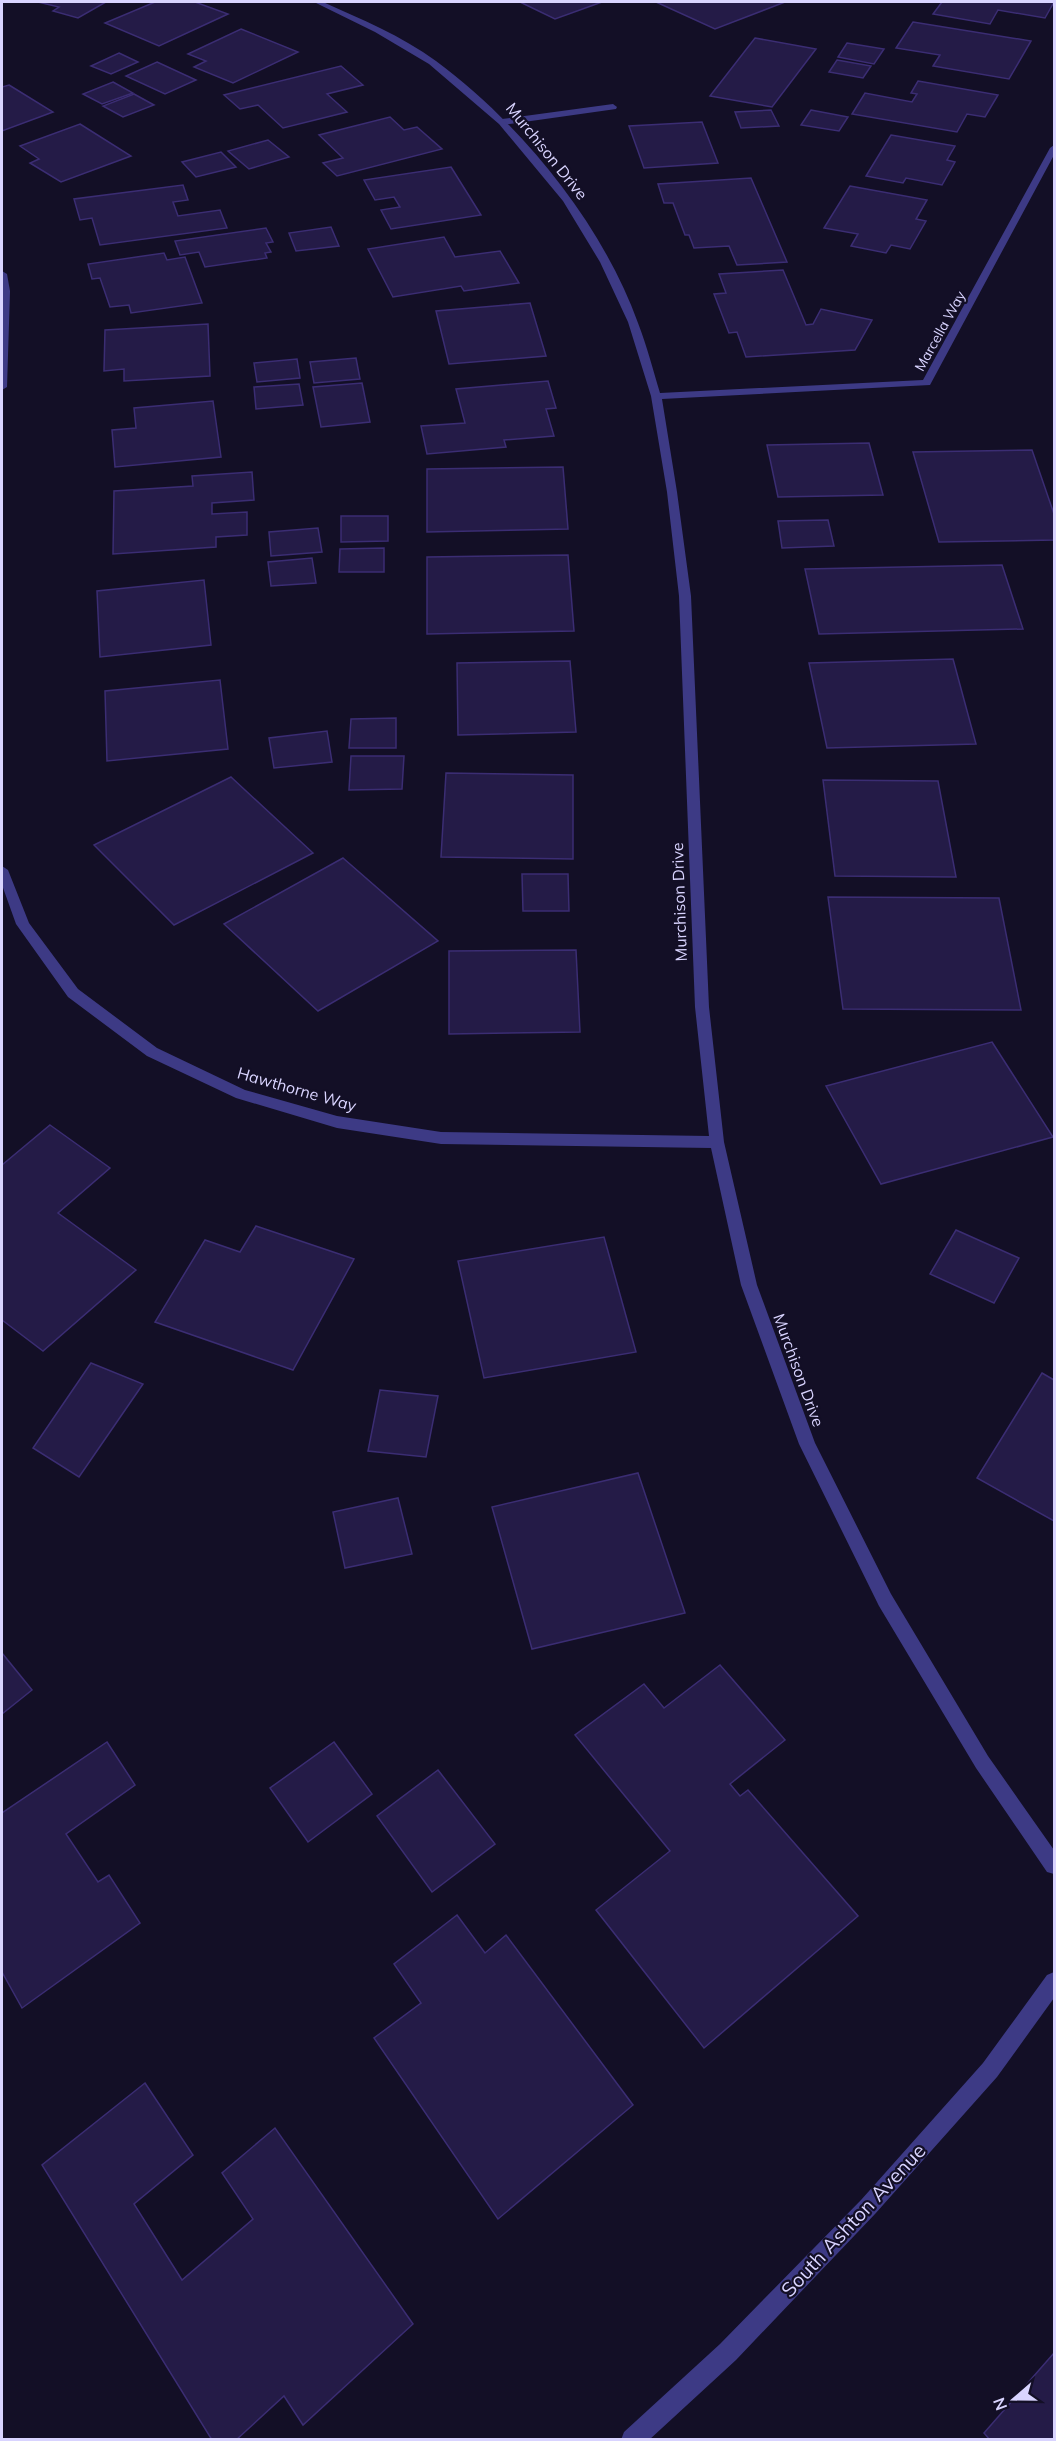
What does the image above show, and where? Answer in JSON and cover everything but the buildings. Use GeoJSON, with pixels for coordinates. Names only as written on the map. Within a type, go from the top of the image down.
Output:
{"type":"FeatureCollection","features":[{"type":"Feature","properties":{"kind":"street","name":"Murchison Drive"},"geometry":{"type":"LineString","coordinates":[[318,2],[378,30],[432,62],[502,122],[567,200],[605,262],[633,322],[656,396],[672,492],[685,596],[702,1007],[717,1142],[749,1285],[807,1444],[885,1600],[982,1762],[1054,1865]]}},
{"type":"Feature","properties":{"kind":"street"},"geometry":{"type":"LineString","coordinates":[[502,122],[613,107]]}},
{"type":"Feature","properties":{"kind":"street","name":"Marcella Way"},"geometry":{"type":"LineString","coordinates":[[656,396],[926,383],[1054,148]]}},
{"type":"Feature","properties":{"kind":"street"},"geometry":{"type":"LineString","coordinates":[[2,274],[5,291],[2,387]]}},
{"type":"Feature","properties":{"kind":"street","name":"Hawthorne Way"},"geometry":{"type":"LineString","coordinates":[[2,870],[23,924],[73,993],[152,1052],[241,1094],[337,1122],[441,1138],[717,1142]]}},
{"type":"Feature","properties":{"kind":"street","name":"South Ashton Avenue"},"geometry":{"type":"LineString","coordinates":[[632,2439],[728,2352],[868,2207],[990,2070],[1054,1982]]}}]}
